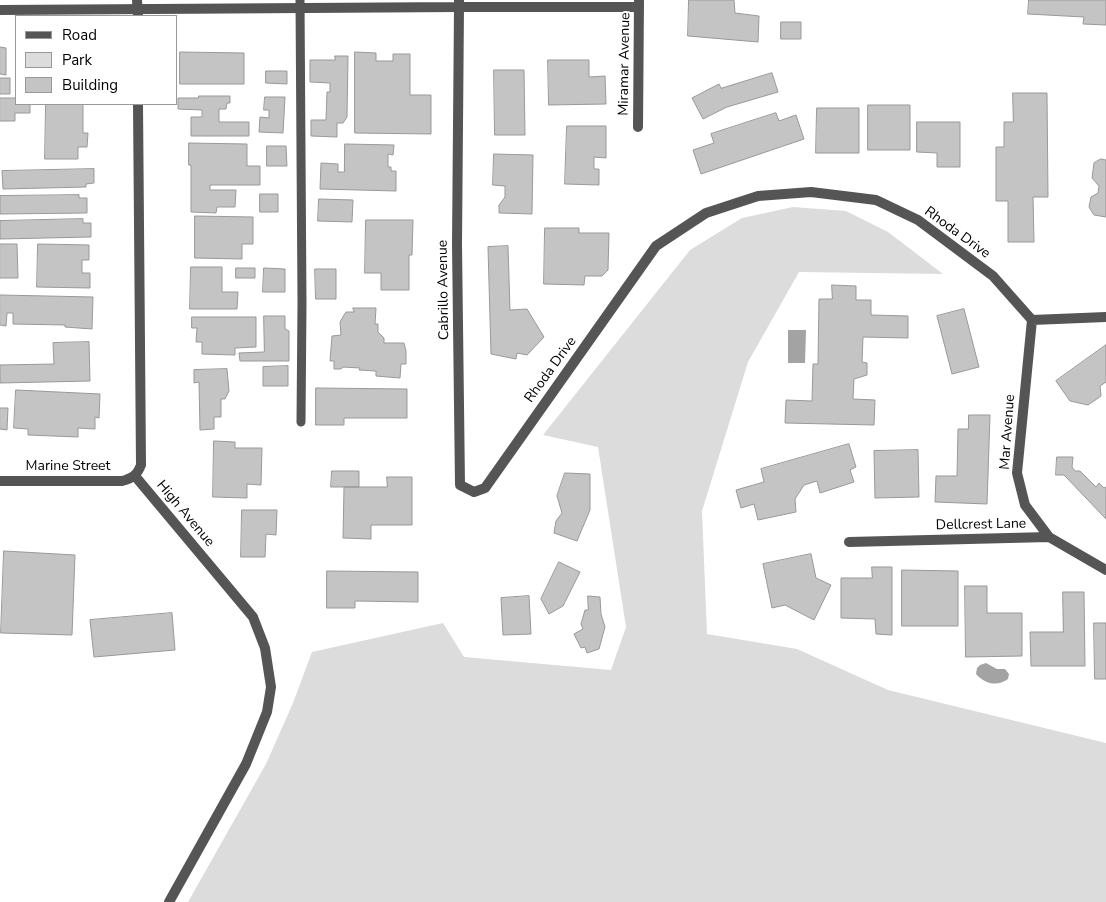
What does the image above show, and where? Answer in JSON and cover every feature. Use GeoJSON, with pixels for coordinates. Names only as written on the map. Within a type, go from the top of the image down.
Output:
{"type":"FeatureCollection","features":[{"type":"Feature","properties":{"kind":"street"},"geometry":{"type":"LineString","coordinates":[[0,10],[300,4],[639,3]]}},
{"type":"Feature","properties":{"kind":"street","name":"Miramar Avenue"},"geometry":{"type":"LineString","coordinates":[[638,127],[639,3]]}},
{"type":"Feature","properties":{"kind":"street","name":"Cabrillo Avenue"},"geometry":{"type":"LineString","coordinates":[[459,4],[457,244],[460,486],[474,492],[485,488],[523,433]]}},
{"type":"Feature","properties":{"kind":"street"},"geometry":{"type":"LineString","coordinates":[[135,476],[141,465],[138,105]]}},
{"type":"Feature","properties":{"kind":"street","name":"Rhoda Drive"},"geometry":{"type":"LineString","coordinates":[[523,433],[656,246],[706,213],[758,196],[811,192],[876,200],[918,220],[994,276],[1032,320]]}},
{"type":"Feature","properties":{"kind":"street"},"geometry":{"type":"LineString","coordinates":[[1032,320],[1106,317]]}},
{"type":"Feature","properties":{"kind":"street","name":"Mar Avenue"},"geometry":{"type":"LineString","coordinates":[[1032,320],[1017,472],[1025,505],[1050,537]]}},
{"type":"Feature","properties":{"kind":"street","name":"Marine Street"},"geometry":{"type":"LineString","coordinates":[[0,481],[122,481],[135,476]]}},
{"type":"Feature","properties":{"kind":"street","name":"High Avenue"},"geometry":{"type":"LineString","coordinates":[[135,476],[253,617],[265,648],[272,687],[268,712],[246,764],[169,902]]}},
{"type":"Feature","properties":{"kind":"street"},"geometry":{"type":"LineString","coordinates":[[1050,537],[1106,570]]}},
{"type":"Feature","properties":{"kind":"street","name":"Dellcrest Lane"},"geometry":{"type":"LineString","coordinates":[[849,542],[1050,537]]}},
{"type":"Feature","properties":{"kind":"lane"},"geometry":{"type":"LineString","coordinates":[[300,4],[301,422]]}},
{"type":"Feature","properties":{"kind":"green space"},"geometry":{"type":"Polygon","coordinates":[[[793,207],[846,211],[888,232],[943,274],[799,272],[748,362],[702,511],[707,634],[797,649],[888,690],[1106,743],[1106,902],[188,902],[266,764],[293,703],[312,652],[443,623],[464,657],[611,670],[626,627],[598,447],[543,435],[690,250],[742,218],[793,207]]]}},
{"type":"Feature","properties":{"kind":"shaded area"},"geometry":{"type":"Polygon","coordinates":[[[788,330],[806,330],[805,363],[788,363],[788,330]]]}},
{"type":"Feature","properties":{"kind":"shaded area"},"geometry":{"type":"Polygon","coordinates":[[[986,663],[997,669],[1005,669],[1009,674],[1008,679],[995,684],[987,682],[976,674],[977,668],[986,663]]]}},
{"type":"Feature","properties":{"kind":"building"},"geometry":{"type":"Polygon","coordinates":[[[689,0],[734,0],[735,13],[759,16],[758,42],[688,36],[689,0]]]}},
{"type":"Feature","properties":{"kind":"building"},"geometry":{"type":"Polygon","coordinates":[[[1029,0],[1106,0],[1106,25],[1083,24],[1084,17],[1028,14],[1029,0]]]}},
{"type":"Feature","properties":{"kind":"building"},"geometry":{"type":"Polygon","coordinates":[[[781,22],[801,22],[801,39],[781,39],[781,22]]]}},
{"type":"Feature","properties":{"kind":"building"},"geometry":{"type":"Polygon","coordinates":[[[0,47],[6,48],[6,75],[0,74],[0,47]]]}},
{"type":"Feature","properties":{"kind":"building"},"geometry":{"type":"Polygon","coordinates":[[[180,52],[244,53],[244,84],[180,84],[180,52]]]}},
{"type":"Feature","properties":{"kind":"building"},"geometry":{"type":"Polygon","coordinates":[[[355,52],[376,53],[376,61],[393,61],[393,54],[410,54],[410,95],[431,95],[431,134],[355,133],[355,52]]]}},
{"type":"Feature","properties":{"kind":"building"},"geometry":{"type":"Polygon","coordinates":[[[335,56],[348,56],[347,117],[343,123],[337,123],[337,137],[311,136],[311,120],[326,120],[327,92],[330,92],[330,83],[310,82],[310,60],[335,60],[335,56]]]}},
{"type":"Feature","properties":{"kind":"building"},"geometry":{"type":"Polygon","coordinates":[[[548,60],[589,60],[589,77],[605,76],[606,104],[549,105],[548,60]]]}},
{"type":"Feature","properties":{"kind":"building"},"geometry":{"type":"Polygon","coordinates":[[[494,70],[524,70],[525,135],[495,135],[494,70]]]}},
{"type":"Feature","properties":{"kind":"building"},"geometry":{"type":"Polygon","coordinates":[[[266,71],[287,71],[287,84],[266,83],[266,71]]]}},
{"type":"Feature","properties":{"kind":"building"},"geometry":{"type":"Polygon","coordinates":[[[772,73],[778,92],[727,107],[703,119],[692,98],[719,84],[721,88],[772,73]]]}},
{"type":"Feature","properties":{"kind":"building"},"geometry":{"type":"Polygon","coordinates":[[[0,78],[10,78],[10,94],[0,94],[0,78]]]}},
{"type":"Feature","properties":{"kind":"building"},"geometry":{"type":"Polygon","coordinates":[[[1013,93],[1047,93],[1048,197],[1033,197],[1034,242],[1008,242],[1008,201],[996,201],[996,147],[1004,147],[1004,122],[1013,122],[1013,93]]]}},
{"type":"Feature","properties":{"kind":"building"},"geometry":{"type":"Polygon","coordinates":[[[199,96],[230,96],[230,103],[227,103],[226,109],[219,109],[219,122],[249,122],[249,136],[191,136],[191,117],[202,117],[202,110],[178,109],[178,98],[198,98],[199,96]]]}},
{"type":"Feature","properties":{"kind":"building"},"geometry":{"type":"Polygon","coordinates":[[[265,97],[285,97],[283,133],[259,132],[260,117],[269,118],[269,110],[264,110],[265,97]]]}},
{"type":"Feature","properties":{"kind":"building"},"geometry":{"type":"Polygon","coordinates":[[[0,98],[15,98],[15,105],[30,105],[30,113],[15,113],[15,121],[0,121],[0,98]]]}},
{"type":"Feature","properties":{"kind":"building"},"geometry":{"type":"Polygon","coordinates":[[[46,105],[83,105],[83,133],[88,133],[87,147],[78,147],[78,159],[45,159],[46,105]]]}},
{"type":"Feature","properties":{"kind":"building"},"geometry":{"type":"Polygon","coordinates":[[[868,105],[910,105],[910,150],[868,150],[868,105]]]}},
{"type":"Feature","properties":{"kind":"building"},"geometry":{"type":"Polygon","coordinates":[[[817,108],[859,108],[859,153],[816,153],[817,108]]]}},
{"type":"Feature","properties":{"kind":"building"},"geometry":{"type":"Polygon","coordinates":[[[776,113],[779,121],[796,115],[804,139],[701,174],[693,150],[714,143],[711,134],[776,113]]]}},
{"type":"Feature","properties":{"kind":"building"},"geometry":{"type":"Polygon","coordinates":[[[917,122],[960,122],[960,167],[937,167],[937,153],[917,152],[917,122]]]}},
{"type":"Feature","properties":{"kind":"building"},"geometry":{"type":"Polygon","coordinates":[[[567,126],[606,126],[606,158],[594,157],[594,169],[599,169],[599,185],[565,184],[567,126]]]}},
{"type":"Feature","properties":{"kind":"building"},"geometry":{"type":"Polygon","coordinates":[[[189,143],[247,144],[247,166],[260,166],[260,185],[210,185],[210,190],[236,190],[235,207],[217,207],[216,213],[191,212],[189,143]]]}},
{"type":"Feature","properties":{"kind":"building"},"geometry":{"type":"Polygon","coordinates":[[[345,144],[394,145],[393,155],[388,154],[388,167],[391,167],[391,171],[396,171],[396,191],[320,189],[321,163],[338,164],[338,172],[344,172],[345,144]]]}},
{"type":"Feature","properties":{"kind":"building"},"geometry":{"type":"Polygon","coordinates":[[[267,146],[286,146],[287,166],[267,166],[267,146]]]}},
{"type":"Feature","properties":{"kind":"building"},"geometry":{"type":"Polygon","coordinates":[[[494,154],[533,155],[532,214],[499,213],[499,205],[505,197],[505,186],[493,185],[494,154]]]}},
{"type":"Feature","properties":{"kind":"building"},"geometry":{"type":"Polygon","coordinates":[[[1101,159],[1106,160],[1106,217],[1094,215],[1089,207],[1091,197],[1098,193],[1099,186],[1092,178],[1094,163],[1101,159]]]}},
{"type":"Feature","properties":{"kind":"building"},"geometry":{"type":"Polygon","coordinates":[[[94,169],[94,183],[86,184],[86,187],[3,189],[2,171],[94,169]]]}},
{"type":"Feature","properties":{"kind":"building"},"geometry":{"type":"Polygon","coordinates":[[[260,194],[278,194],[278,212],[260,212],[260,194]]]}},
{"type":"Feature","properties":{"kind":"building"},"geometry":{"type":"Polygon","coordinates":[[[79,195],[79,198],[87,198],[87,213],[0,214],[0,196],[79,195]]]}},
{"type":"Feature","properties":{"kind":"building"},"geometry":{"type":"Polygon","coordinates":[[[319,199],[353,200],[352,222],[318,221],[319,199]]]}},
{"type":"Feature","properties":{"kind":"building"},"geometry":{"type":"Polygon","coordinates":[[[195,216],[253,217],[253,244],[242,244],[242,259],[195,258],[195,216]]]}},
{"type":"Feature","properties":{"kind":"building"},"geometry":{"type":"Polygon","coordinates":[[[83,219],[83,223],[91,223],[91,237],[0,239],[0,221],[83,219]]]}},
{"type":"Feature","properties":{"kind":"building"},"geometry":{"type":"Polygon","coordinates":[[[366,220],[413,220],[412,255],[409,255],[409,290],[381,290],[381,273],[365,273],[366,220]]]}},
{"type":"Feature","properties":{"kind":"building"},"geometry":{"type":"Polygon","coordinates":[[[545,228],[579,228],[579,233],[609,233],[608,270],[602,276],[585,276],[584,285],[544,284],[545,228]]]}},
{"type":"Feature","properties":{"kind":"building"},"geometry":{"type":"Polygon","coordinates":[[[0,244],[17,244],[18,278],[0,278],[0,244]]]}},
{"type":"Feature","properties":{"kind":"building"},"geometry":{"type":"Polygon","coordinates":[[[38,244],[89,245],[89,260],[82,260],[82,273],[90,273],[90,288],[37,287],[38,244]]]}},
{"type":"Feature","properties":{"kind":"building"},"geometry":{"type":"Polygon","coordinates":[[[508,246],[510,310],[527,309],[544,337],[527,355],[517,353],[516,359],[491,354],[488,247],[508,246]]]}},
{"type":"Feature","properties":{"kind":"building"},"geometry":{"type":"Polygon","coordinates":[[[191,267],[222,267],[222,292],[238,292],[237,309],[190,309],[191,267]]]}},
{"type":"Feature","properties":{"kind":"building"},"geometry":{"type":"Polygon","coordinates":[[[236,268],[255,268],[255,278],[236,278],[236,268]]]}},
{"type":"Feature","properties":{"kind":"building"},"geometry":{"type":"Polygon","coordinates":[[[264,268],[285,269],[285,292],[263,292],[264,268]]]}},
{"type":"Feature","properties":{"kind":"building"},"geometry":{"type":"Polygon","coordinates":[[[315,269],[336,269],[336,299],[316,299],[315,269]]]}},
{"type":"Feature","properties":{"kind":"building"},"geometry":{"type":"Polygon","coordinates":[[[832,285],[856,286],[856,300],[871,300],[871,315],[908,316],[908,338],[863,337],[862,362],[867,363],[867,375],[854,379],[853,399],[875,400],[874,425],[785,423],[786,400],[812,401],[813,364],[818,364],[819,299],[832,299],[832,285]]]}},
{"type":"Feature","properties":{"kind":"building"},"geometry":{"type":"Polygon","coordinates":[[[0,295],[93,297],[92,329],[65,327],[65,325],[13,324],[13,313],[7,313],[6,326],[0,325],[0,295]]]}},
{"type":"Feature","properties":{"kind":"building"},"geometry":{"type":"Polygon","coordinates":[[[353,308],[376,308],[375,324],[378,324],[378,332],[384,338],[384,343],[404,343],[406,364],[401,364],[400,378],[376,376],[376,371],[359,370],[360,368],[343,367],[341,369],[334,369],[334,361],[330,361],[332,336],[341,335],[340,322],[346,312],[354,312],[353,308]]]}},
{"type":"Feature","properties":{"kind":"building"},"geometry":{"type":"Polygon","coordinates":[[[964,309],[979,367],[952,374],[937,316],[964,309]]]}},
{"type":"Feature","properties":{"kind":"building"},"geometry":{"type":"Polygon","coordinates":[[[264,316],[285,316],[285,329],[289,331],[289,361],[240,361],[239,353],[264,352],[264,316]]]}},
{"type":"Feature","properties":{"kind":"building"},"geometry":{"type":"Polygon","coordinates":[[[192,317],[256,317],[256,347],[235,348],[235,355],[202,354],[202,342],[196,342],[197,328],[192,328],[192,317]]]}},
{"type":"Feature","properties":{"kind":"building"},"geometry":{"type":"Polygon","coordinates":[[[89,342],[90,381],[0,383],[0,365],[54,364],[53,343],[89,342]]]}},
{"type":"Feature","properties":{"kind":"building"},"geometry":{"type":"Polygon","coordinates":[[[1106,345],[1106,382],[1100,386],[1101,396],[1088,405],[1070,401],[1056,381],[1106,345]]]}},
{"type":"Feature","properties":{"kind":"building"},"geometry":{"type":"Polygon","coordinates":[[[288,366],[288,386],[263,386],[263,367],[288,366]]]}},
{"type":"Feature","properties":{"kind":"building"},"geometry":{"type":"Polygon","coordinates":[[[227,369],[229,391],[225,399],[221,399],[221,417],[214,417],[214,429],[200,430],[199,382],[194,383],[194,370],[227,369]]]}},
{"type":"Feature","properties":{"kind":"building"},"geometry":{"type":"Polygon","coordinates":[[[316,388],[407,389],[407,418],[344,418],[344,425],[316,425],[316,388]]]}},
{"type":"Feature","properties":{"kind":"building"},"geometry":{"type":"Polygon","coordinates":[[[16,390],[100,394],[99,418],[95,417],[95,429],[78,428],[78,437],[28,435],[28,429],[14,428],[16,390]]]}},
{"type":"Feature","properties":{"kind":"building"},"geometry":{"type":"Polygon","coordinates":[[[0,408],[8,408],[7,430],[0,429],[0,408]]]}},
{"type":"Feature","properties":{"kind":"building"},"geometry":{"type":"Polygon","coordinates":[[[969,415],[990,415],[987,504],[935,502],[936,476],[957,476],[958,429],[968,429],[969,415]]]}},
{"type":"Feature","properties":{"kind":"building"},"geometry":{"type":"Polygon","coordinates":[[[214,441],[235,442],[235,448],[262,448],[261,485],[247,484],[247,498],[213,497],[214,441]]]}},
{"type":"Feature","properties":{"kind":"building"},"geometry":{"type":"Polygon","coordinates":[[[849,444],[856,467],[850,470],[854,482],[820,493],[817,481],[804,485],[795,499],[796,512],[758,520],[754,504],[741,508],[736,490],[764,482],[761,469],[849,444]]]}},
{"type":"Feature","properties":{"kind":"building"},"geometry":{"type":"Polygon","coordinates":[[[918,450],[919,497],[875,498],[874,451],[918,450]]]}},
{"type":"Feature","properties":{"kind":"building"},"geometry":{"type":"Polygon","coordinates":[[[1057,457],[1073,457],[1072,467],[1075,471],[1080,471],[1096,487],[1099,483],[1104,488],[1106,487],[1106,519],[1064,475],[1056,475],[1057,457]]]}},
{"type":"Feature","properties":{"kind":"building"},"geometry":{"type":"Polygon","coordinates":[[[332,471],[359,471],[359,487],[331,487],[332,471]]]}},
{"type":"Feature","properties":{"kind":"building"},"geometry":{"type":"Polygon","coordinates":[[[565,473],[590,474],[590,510],[577,541],[554,533],[556,521],[562,513],[557,496],[565,473]]]}},
{"type":"Feature","properties":{"kind":"building"},"geometry":{"type":"Polygon","coordinates":[[[387,477],[412,477],[412,525],[371,525],[371,539],[343,538],[344,487],[387,487],[387,477]]]}},
{"type":"Feature","properties":{"kind":"building"},"geometry":{"type":"Polygon","coordinates":[[[242,510],[277,510],[276,535],[266,534],[265,557],[241,557],[242,510]]]}},
{"type":"Feature","properties":{"kind":"building"},"geometry":{"type":"Polygon","coordinates":[[[4,551],[75,555],[72,635],[1,633],[4,551]]]}},
{"type":"Feature","properties":{"kind":"building"},"geometry":{"type":"Polygon","coordinates":[[[811,554],[816,578],[831,585],[814,620],[785,605],[772,608],[763,564],[811,554]]]}},
{"type":"Feature","properties":{"kind":"building"},"geometry":{"type":"Polygon","coordinates":[[[559,562],[580,572],[563,606],[549,614],[541,599],[559,562]]]}},
{"type":"Feature","properties":{"kind":"building"},"geometry":{"type":"Polygon","coordinates":[[[872,567],[892,567],[892,635],[876,634],[875,619],[841,618],[841,578],[872,578],[872,567]]]}},
{"type":"Feature","properties":{"kind":"building"},"geometry":{"type":"Polygon","coordinates":[[[902,570],[958,571],[958,626],[902,626],[902,570]]]}},
{"type":"Feature","properties":{"kind":"building"},"geometry":{"type":"Polygon","coordinates":[[[327,571],[418,572],[418,602],[355,601],[355,608],[327,608],[327,571]]]}},
{"type":"Feature","properties":{"kind":"building"},"geometry":{"type":"Polygon","coordinates":[[[965,586],[987,586],[987,613],[1022,613],[1022,656],[966,657],[965,586]]]}},
{"type":"Feature","properties":{"kind":"building"},"geometry":{"type":"Polygon","coordinates":[[[1063,592],[1084,592],[1085,666],[1031,666],[1030,632],[1063,632],[1063,592]]]}},
{"type":"Feature","properties":{"kind":"building"},"geometry":{"type":"Polygon","coordinates":[[[529,596],[531,634],[503,635],[501,598],[529,596]]]}},
{"type":"Feature","properties":{"kind":"building"},"geometry":{"type":"Polygon","coordinates":[[[588,596],[600,597],[601,614],[605,627],[599,649],[587,653],[585,647],[581,648],[574,634],[583,629],[581,624],[585,610],[588,610],[588,596]]]}},
{"type":"Feature","properties":{"kind":"building"},"geometry":{"type":"Polygon","coordinates":[[[172,613],[175,650],[94,657],[90,620],[172,613]]]}},
{"type":"Feature","properties":{"kind":"building"},"geometry":{"type":"Polygon","coordinates":[[[1094,623],[1106,623],[1106,679],[1095,679],[1094,623]]]}}]}
